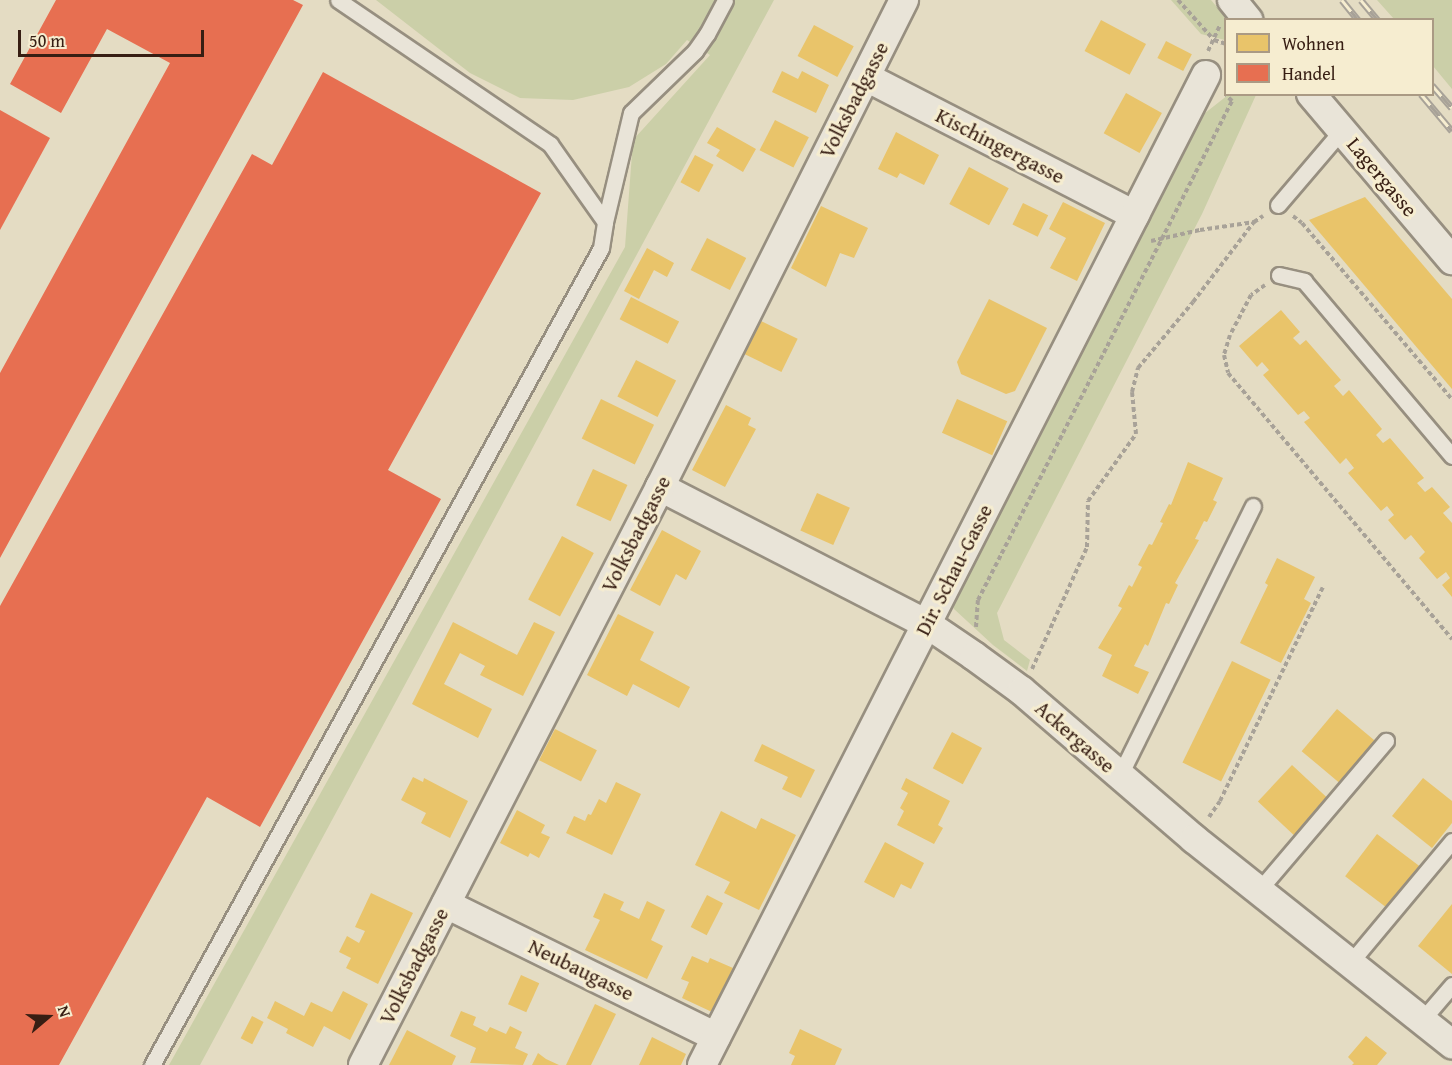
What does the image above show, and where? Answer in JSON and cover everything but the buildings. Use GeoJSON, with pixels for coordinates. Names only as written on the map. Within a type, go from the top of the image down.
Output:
{"type":"FeatureCollection","features":[{"type":"Feature","properties":{"kind":"street","name":"Volksbadgasse"},"geometry":{"type":"LineString","coordinates":[[363,1065],[660,488],[904,0]]}},
{"type":"Feature","properties":{"kind":"street"},"geometry":{"type":"LineString","coordinates":[[1232,0],[1246,18]]}},
{"type":"Feature","properties":{"kind":"street","name":"Kischingergasse"},"geometry":{"type":"LineString","coordinates":[[866,77],[1135,215]]}},
{"type":"Feature","properties":{"kind":"street","name":"Dir. Schau-Gasse"},"geometry":{"type":"LineString","coordinates":[[702,1065],[1135,215],[1216,85]]}},
{"type":"Feature","properties":{"kind":"street","name":"Lagergasse"},"geometry":{"type":"LineString","coordinates":[[1313,96],[1452,260]]}},
{"type":"Feature","properties":{"kind":"street","name":"Ackergasse"},"geometry":{"type":"LineString","coordinates":[[660,488],[927,624],[974,656],[1022,691],[1194,839],[1452,1044]]}},
{"type":"Feature","properties":{"kind":"street","name":"Neubaugasse"},"geometry":{"type":"LineString","coordinates":[[447,904],[716,1037]]}},
{"type":"Feature","properties":{"kind":"lane"},"geometry":{"type":"LineString","coordinates":[[338,0],[550,144],[605,222]]}},
{"type":"Feature","properties":{"kind":"lane"},"geometry":{"type":"LineString","coordinates":[[152,1065],[601,248],[631,113],[694,51],[707,34],[725,0]]}},
{"type":"Feature","properties":{"kind":"lane"},"geometry":{"type":"LineString","coordinates":[[1278,206],[1342,130]]}},
{"type":"Feature","properties":{"kind":"lane"},"geometry":{"type":"LineString","coordinates":[[1279,275],[1304,281],[1452,456]]}},
{"type":"Feature","properties":{"kind":"lane"},"geometry":{"type":"LineString","coordinates":[[1120,775],[1253,506]]}},
{"type":"Feature","properties":{"kind":"lane"},"geometry":{"type":"LineString","coordinates":[[1259,890],[1386,741]]}},
{"type":"Feature","properties":{"kind":"lane"},"geometry":{"type":"LineString","coordinates":[[1350,963],[1452,841]]}},
{"type":"Feature","properties":{"kind":"lane"},"geometry":{"type":"LineString","coordinates":[[1422,1020],[1452,984]]}},
{"type":"Feature","properties":{"kind":"path"},"geometry":{"type":"LineString","coordinates":[[1178,0],[1214,40],[1224,43]]}},
{"type":"Feature","properties":{"kind":"path"},"geometry":{"type":"LineString","coordinates":[[1216,85],[1205,59],[1232,0]]}},
{"type":"Feature","properties":{"kind":"path"},"geometry":{"type":"LineString","coordinates":[[974,656],[978,600],[1232,101],[1227,96]]}},
{"type":"Feature","properties":{"kind":"path"},"geometry":{"type":"LineString","coordinates":[[1022,691],[1087,547],[1088,501],[1136,434],[1132,392],[1138,368],[1193,302],[1254,222],[1278,206]]}},
{"type":"Feature","properties":{"kind":"path"},"geometry":{"type":"LineString","coordinates":[[1117,251],[1162,238],[1254,222]]}},
{"type":"Feature","properties":{"kind":"path"},"geometry":{"type":"LineString","coordinates":[[1302,223],[1452,399]]}},
{"type":"Feature","properties":{"kind":"path"},"geometry":{"type":"LineString","coordinates":[[1279,275],[1251,295],[1230,335],[1224,355],[1228,373],[1452,639]]}},
{"type":"Feature","properties":{"kind":"path"},"geometry":{"type":"LineString","coordinates":[[1194,839],[1220,801],[1323,587]]}},
{"type":"Feature","properties":{"kind":"green space"},"geometry":{"type":"Polygon","coordinates":[[[376,0],[774,0],[200,1065],[169,1065],[625,247],[633,140],[710,55],[687,40],[666,64],[629,87],[573,100],[520,98],[470,73],[376,0]]]}},
{"type":"Feature","properties":{"kind":"green space"},"geometry":{"type":"Polygon","coordinates":[[[1171,0],[1211,0],[1226,18],[1224,18],[1224,40],[1201,34],[1171,0]]]}},
{"type":"Feature","properties":{"kind":"green space"},"geometry":{"type":"Polygon","coordinates":[[[1377,0],[1452,0],[1452,89],[1434,67],[1434,18],[1393,18],[1377,0]]]}},
{"type":"Feature","properties":{"kind":"green space"},"geometry":{"type":"Polygon","coordinates":[[[1227,96],[1256,96],[1202,214],[997,613],[1004,640],[1030,660],[1027,671],[993,645],[954,609],[951,600],[1200,117],[1227,96]]]}},
{"type":"Feature","properties":{"kind":"railway"},"geometry":{"type":"LineString","coordinates":[[1342,0],[1356,18]]}},
{"type":"Feature","properties":{"kind":"railway"},"geometry":{"type":"LineString","coordinates":[[1361,0],[1376,18]]}},
{"type":"Feature","properties":{"kind":"railway"},"geometry":{"type":"LineString","coordinates":[[1434,87],[1452,108]]}},
{"type":"Feature","properties":{"kind":"railway"},"geometry":{"type":"LineString","coordinates":[[1423,96],[1452,131]]}}]}
